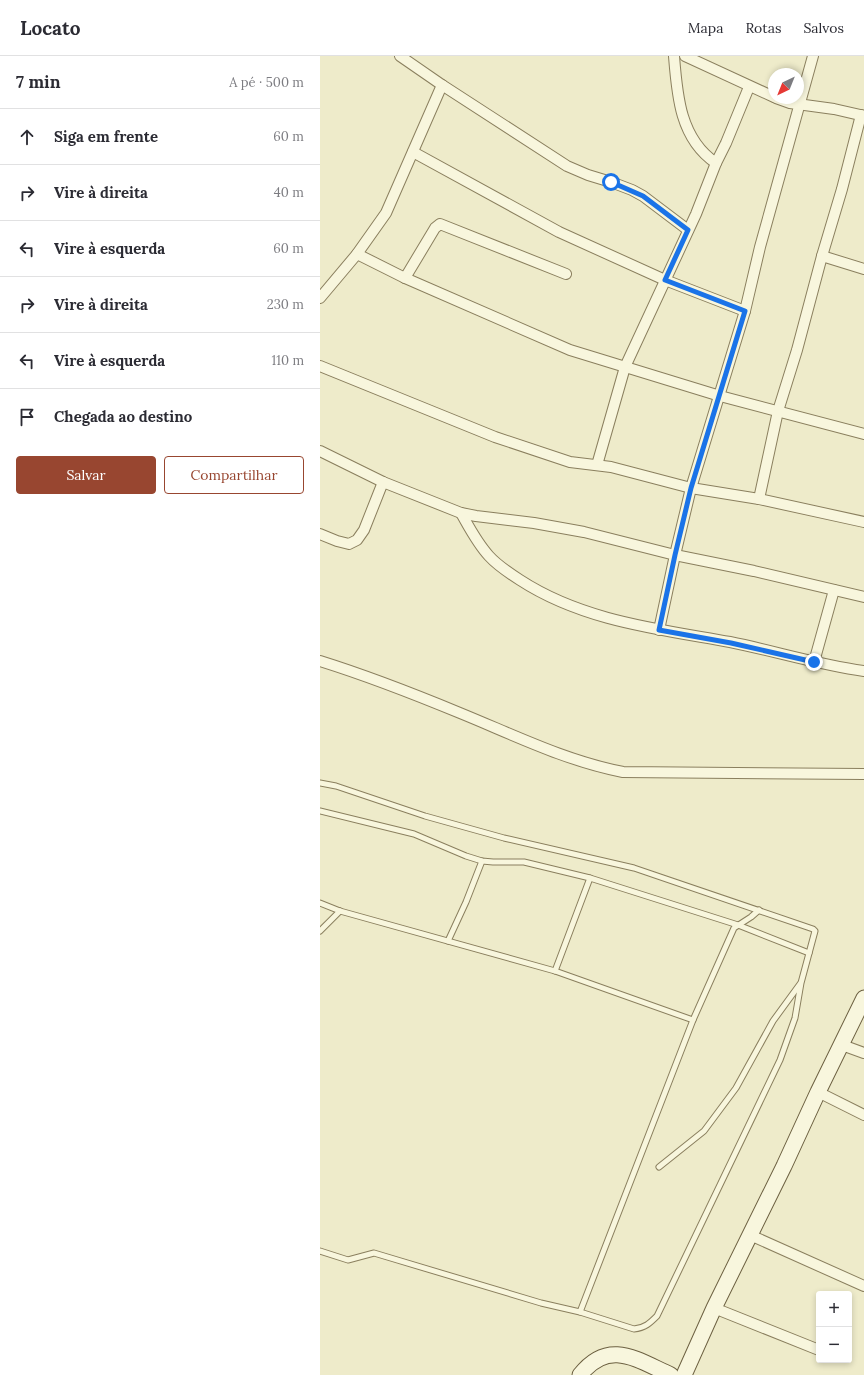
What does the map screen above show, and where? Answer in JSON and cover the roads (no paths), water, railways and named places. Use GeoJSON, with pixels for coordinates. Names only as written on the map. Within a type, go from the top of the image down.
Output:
{"type":"FeatureCollection","features":[{"type":"Feature","properties":{"kind":"street"},"geometry":{"type":"LineString","coordinates":[[400,56],[567,166],[588,176],[621,185],[643,196],[688,230]]}},
{"type":"Feature","properties":{"kind":"street"},"geometry":{"type":"LineString","coordinates":[[674,56],[681,114],[696,143],[709,158],[716,163]]}},
{"type":"Feature","properties":{"kind":"street"},"geometry":{"type":"LineString","coordinates":[[685,56],[768,95]]}},
{"type":"Feature","properties":{"kind":"street"},"geometry":{"type":"LineString","coordinates":[[804,92],[813,56]]}},
{"type":"Feature","properties":{"kind":"street"},"geometry":{"type":"LineString","coordinates":[[320,298],[357,254],[386,214],[442,85]]}},
{"type":"Feature","properties":{"kind":"street"},"geometry":{"type":"LineString","coordinates":[[597,465],[625,367],[688,230],[749,87]]}},
{"type":"Feature","properties":{"kind":"street"},"geometry":{"type":"LineString","coordinates":[[659,630],[691,488],[745,311],[762,240],[801,104],[863,116],[822,256],[797,350],[778,411],[759,499]]}},
{"type":"Feature","properties":{"kind":"street"},"geometry":{"type":"LineString","coordinates":[[413,152],[559,232],[665,280],[745,311]]}},
{"type":"Feature","properties":{"kind":"street"},"geometry":{"type":"LineString","coordinates":[[405,278],[435,228],[440,224],[566,274]]}},
{"type":"Feature","properties":{"kind":"street"},"geometry":{"type":"LineString","coordinates":[[357,254],[405,278],[570,350],[720,396],[864,434]]}},
{"type":"Feature","properties":{"kind":"street"},"geometry":{"type":"LineString","coordinates":[[822,256],[864,269]]}},
{"type":"Feature","properties":{"kind":"street"},"geometry":{"type":"LineString","coordinates":[[320,366],[495,437],[570,462],[624,470],[691,488],[759,499],[864,522]]}},
{"type":"Feature","properties":{"kind":"street"},"geometry":{"type":"LineString","coordinates":[[320,451],[383,482],[461,513],[534,523],[584,532],[675,555],[754,571],[864,597]]}},
{"type":"Feature","properties":{"kind":"street"},"geometry":{"type":"LineString","coordinates":[[320,534],[349,544],[357,540],[364,530],[383,482]]}},
{"type":"Feature","properties":{"kind":"street"},"geometry":{"type":"LineString","coordinates":[[461,513],[482,547],[496,564],[539,592],[574,608],[627,623],[659,630],[731,643],[814,662],[864,671]]}},
{"type":"Feature","properties":{"kind":"street"},"geometry":{"type":"LineString","coordinates":[[814,662],[834,590]]}},
{"type":"Feature","properties":{"kind":"street"},"geometry":{"type":"LineString","coordinates":[[320,661],[404,690],[530,743],[583,763],[608,769],[630,772],[864,774]]}},
{"type":"Feature","properties":{"kind":"street"},"geometry":{"type":"LineString","coordinates":[[684,1375],[714,1308],[864,998]]}},
{"type":"Feature","properties":{"kind":"street"},"geometry":{"type":"LineString","coordinates":[[842,1045],[864,1053]]}},
{"type":"Feature","properties":{"kind":"street"},"geometry":{"type":"LineString","coordinates":[[818,1092],[864,1115]]}},
{"type":"Feature","properties":{"kind":"street"},"geometry":{"type":"LineString","coordinates":[[750,1235],[864,1286]]}},
{"type":"Feature","properties":{"kind":"street"},"geometry":{"type":"LineString","coordinates":[[714,1308],[816,1349]]}},
{"type":"Feature","properties":{"kind":"street"},"geometry":{"type":"LineString","coordinates":[[580,1375],[594,1360],[604,1355],[615,1354],[627,1356],[671,1375]]}},
{"type":"Feature","properties":{"kind":"lane"},"geometry":{"type":"LineString","coordinates":[[320,783],[336,786],[425,816],[504,838],[634,868],[813,929],[815,934],[801,983],[795,1018],[780,1060],[658,1316],[647,1325],[634,1329],[580,1312],[541,1304],[374,1254],[348,1260],[320,1251]]}},
{"type":"Feature","properties":{"kind":"lane"},"geometry":{"type":"LineString","coordinates":[[320,811],[414,834],[466,856],[482,861],[524,862],[590,878],[738,925],[810,953]]}},
{"type":"Feature","properties":{"kind":"lane"},"geometry":{"type":"LineString","coordinates":[[448,941],[466,902],[482,861]]}},
{"type":"Feature","properties":{"kind":"lane"},"geometry":{"type":"LineString","coordinates":[[555,971],[590,878]]}},
{"type":"Feature","properties":{"kind":"lane"},"geometry":{"type":"LineString","coordinates":[[320,903],[340,911],[555,971],[693,1020]]}},
{"type":"Feature","properties":{"kind":"lane"},"geometry":{"type":"LineString","coordinates":[[580,1312],[693,1020],[731,934],[738,925],[759,910]]}},
{"type":"Feature","properties":{"kind":"lane"},"geometry":{"type":"LineString","coordinates":[[320,931],[340,911]]}},
{"type":"Feature","properties":{"kind":"lane"},"geometry":{"type":"LineString","coordinates":[[659,1167],[704,1131],[736,1088],[773,1021],[801,983]]}}]}
